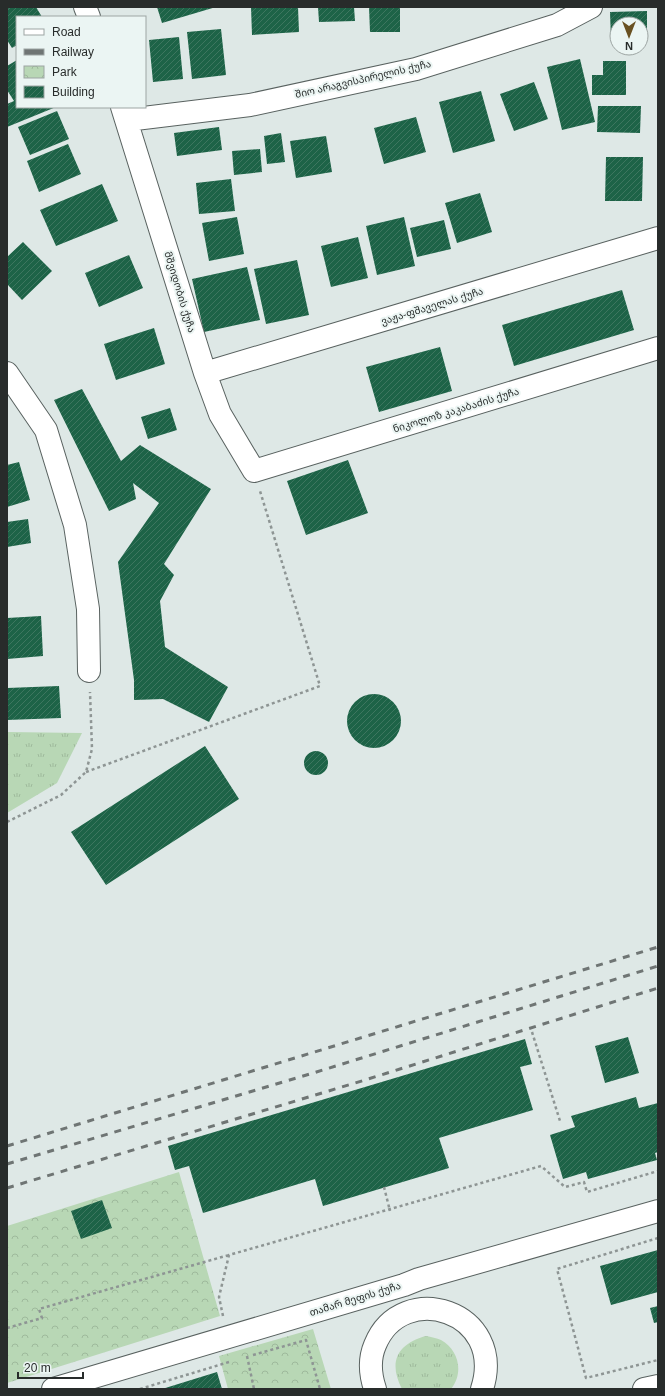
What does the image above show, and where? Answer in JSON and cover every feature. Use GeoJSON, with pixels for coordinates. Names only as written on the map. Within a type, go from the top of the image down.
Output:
{"type":"FeatureCollection","features":[{"type":"Feature","properties":{"kind":"street","name":"შიო არაგვისპირელის ქუჩა"},"geometry":{"type":"LineString","coordinates":[[124,114],[250,105],[416,69],[557,25],[592,7]]}},
{"type":"Feature","properties":{"kind":"street","name":"მშვიდობის ქუჩა"},"geometry":{"type":"LineString","coordinates":[[124,114],[205,373],[220,414],[254,471]]}},
{"type":"Feature","properties":{"kind":"street","name":"ვაჟა-ფშაველას ქუჩა"},"geometry":{"type":"LineString","coordinates":[[205,373],[658,238]]}},
{"type":"Feature","properties":{"kind":"street","name":"ნიკოლოზ კაკაბაძის ქუჩა"},"geometry":{"type":"LineString","coordinates":[[254,471],[658,348]]}},
{"type":"Feature","properties":{"kind":"street"},"geometry":{"type":"LineString","coordinates":[[7,373],[46,430],[75,525],[88,609],[89,671]]}},
{"type":"Feature","properties":{"kind":"street","name":"თამარ მეფის ქუჩა"},"geometry":{"type":"LineString","coordinates":[[52,1389],[384,1291],[419,1279],[658,1211]]}},
{"type":"Feature","properties":{"kind":"street"},"geometry":{"type":"LineString","coordinates":[[419,1279],[445,1311]]}},
{"type":"Feature","properties":{"kind":"street"},"geometry":{"type":"LineString","coordinates":[[378,1338],[384,1291]]}},
{"type":"Feature","properties":{"kind":"street"},"geometry":{"type":"LineString","coordinates":[[375,1389],[370,1366],[372,1352],[378,1338],[387,1326],[400,1316],[414,1310],[430,1309],[445,1311],[458,1316],[469,1325],[478,1336],[484,1348],[487,1369],[482,1389]]}},
{"type":"Feature","properties":{"kind":"street"},"geometry":{"type":"LineString","coordinates":[[644,1389],[658,1386]]}},
{"type":"Feature","properties":{"kind":"path"},"geometry":{"type":"LineString","coordinates":[[7,822],[61,795],[86,772],[320,686],[254,471]]}},
{"type":"Feature","properties":{"kind":"path"},"geometry":{"type":"LineString","coordinates":[[86,772],[92,749],[89,671]]}},
{"type":"Feature","properties":{"kind":"path"},"geometry":{"type":"LineString","coordinates":[[532,1032],[560,1121]]}},
{"type":"Feature","properties":{"kind":"path"},"geometry":{"type":"LineString","coordinates":[[7,1328],[42,1318],[39,1309],[390,1211],[541,1166],[566,1187],[584,1182],[587,1192],[658,1171]]}},
{"type":"Feature","properties":{"kind":"path"},"geometry":{"type":"LineString","coordinates":[[384,1187],[390,1211]]}},
{"type":"Feature","properties":{"kind":"path"},"geometry":{"type":"LineString","coordinates":[[658,1238],[557,1269],[586,1378],[658,1360]]}},
{"type":"Feature","properties":{"kind":"path"},"geometry":{"type":"LineString","coordinates":[[219,1297],[229,1255]]}},
{"type":"Feature","properties":{"kind":"path"},"geometry":{"type":"LineString","coordinates":[[239,1359],[306,1340],[320,1389]]}},
{"type":"Feature","properties":{"kind":"path"},"geometry":{"type":"LineString","coordinates":[[247,1356],[254,1389]]}},
{"type":"Feature","properties":{"kind":"path"},"geometry":{"type":"LineString","coordinates":[[140,1389],[232,1361]]}},
{"type":"Feature","properties":{"kind":"green space"},"geometry":{"type":"Polygon","coordinates":[[[7,732],[82,733],[57,783],[7,813],[7,732]]]}},
{"type":"Feature","properties":{"kind":"green space"},"geometry":{"type":"Polygon","coordinates":[[[179,1172],[220,1316],[7,1383],[7,1226],[179,1172]]]}},
{"type":"Feature","properties":{"kind":"green space"},"geometry":{"type":"Polygon","coordinates":[[[313,1329],[331,1389],[228,1389],[219,1356],[313,1329]]]}},
{"type":"Feature","properties":{"kind":"green space"},"geometry":{"type":"Polygon","coordinates":[[[426,1336],[436,1338],[447,1344],[456,1356],[458,1362],[457,1376],[451,1389],[402,1389],[396,1370],[398,1355],[408,1344],[416,1339],[426,1336]]]}},
{"type":"Feature","properties":{"kind":"building"},"geometry":{"type":"Polygon","coordinates":[[[10,7],[36,7],[41,16],[16,16],[16,46],[12,48],[7,40],[7,9],[10,7]]]}},
{"type":"Feature","properties":{"kind":"building"},"geometry":{"type":"Polygon","coordinates":[[[157,7],[216,7],[162,23],[157,7]]]}},
{"type":"Feature","properties":{"kind":"building"},"geometry":{"type":"Polygon","coordinates":[[[251,7],[298,7],[299,32],[252,35],[251,7]]]}},
{"type":"Feature","properties":{"kind":"building"},"geometry":{"type":"Polygon","coordinates":[[[318,7],[354,7],[355,21],[319,22],[318,7]]]}},
{"type":"Feature","properties":{"kind":"building"},"geometry":{"type":"Polygon","coordinates":[[[369,7],[400,7],[400,32],[370,32],[369,7]]]}},
{"type":"Feature","properties":{"kind":"building"},"geometry":{"type":"Polygon","coordinates":[[[647,11],[647,16],[610,16],[610,12],[647,11]]]}},
{"type":"Feature","properties":{"kind":"building"},"geometry":{"type":"Polygon","coordinates":[[[221,29],[226,75],[192,79],[187,32],[221,29]]]}},
{"type":"Feature","properties":{"kind":"building"},"geometry":{"type":"Polygon","coordinates":[[[179,37],[183,79],[153,82],[149,40],[179,37]]]}},
{"type":"Feature","properties":{"kind":"building"},"geometry":{"type":"Polygon","coordinates":[[[580,59],[595,122],[562,130],[547,67],[580,59]]]}},
{"type":"Feature","properties":{"kind":"building"},"geometry":{"type":"Polygon","coordinates":[[[16,61],[16,108],[54,108],[7,127],[7,104],[14,101],[7,90],[7,66],[16,61]]]}},
{"type":"Feature","properties":{"kind":"building"},"geometry":{"type":"Polygon","coordinates":[[[603,61],[626,61],[626,95],[592,95],[592,75],[603,75],[603,61]]]}},
{"type":"Feature","properties":{"kind":"building"},"geometry":{"type":"Polygon","coordinates":[[[534,82],[548,119],[514,131],[500,94],[534,82]]]}},
{"type":"Feature","properties":{"kind":"building"},"geometry":{"type":"Polygon","coordinates":[[[481,91],[495,141],[453,153],[439,102],[481,91]]]}},
{"type":"Feature","properties":{"kind":"building"},"geometry":{"type":"Polygon","coordinates":[[[598,106],[641,106],[640,133],[597,132],[598,106]]]}},
{"type":"Feature","properties":{"kind":"building"},"geometry":{"type":"Polygon","coordinates":[[[57,111],[69,139],[30,155],[18,127],[57,111]]]}},
{"type":"Feature","properties":{"kind":"building"},"geometry":{"type":"Polygon","coordinates":[[[416,117],[426,152],[384,164],[374,128],[416,117]]]}},
{"type":"Feature","properties":{"kind":"building"},"geometry":{"type":"Polygon","coordinates":[[[219,127],[222,150],[177,156],[174,133],[219,127]]]}},
{"type":"Feature","properties":{"kind":"building"},"geometry":{"type":"Polygon","coordinates":[[[281,133],[285,162],[267,164],[264,136],[281,133]]]}},
{"type":"Feature","properties":{"kind":"building"},"geometry":{"type":"Polygon","coordinates":[[[326,136],[332,172],[296,178],[290,141],[326,136]]]}},
{"type":"Feature","properties":{"kind":"building"},"geometry":{"type":"Polygon","coordinates":[[[68,144],[81,174],[39,192],[27,161],[68,144]]]}},
{"type":"Feature","properties":{"kind":"building"},"geometry":{"type":"Polygon","coordinates":[[[260,149],[262,172],[234,175],[232,151],[260,149]]]}},
{"type":"Feature","properties":{"kind":"building"},"geometry":{"type":"Polygon","coordinates":[[[606,157],[643,157],[642,201],[605,201],[606,157]]]}},
{"type":"Feature","properties":{"kind":"building"},"geometry":{"type":"Polygon","coordinates":[[[231,179],[235,211],[199,214],[196,183],[231,179]]]}},
{"type":"Feature","properties":{"kind":"building"},"geometry":{"type":"Polygon","coordinates":[[[102,184],[118,221],[56,246],[40,210],[102,184]]]}},
{"type":"Feature","properties":{"kind":"building"},"geometry":{"type":"Polygon","coordinates":[[[480,193],[492,232],[457,243],[445,203],[480,193]]]}},
{"type":"Feature","properties":{"kind":"building"},"geometry":{"type":"Polygon","coordinates":[[[237,217],[244,254],[209,261],[202,223],[237,217]]]}},
{"type":"Feature","properties":{"kind":"building"},"geometry":{"type":"Polygon","coordinates":[[[404,217],[415,266],[377,275],[366,226],[404,217]]]}},
{"type":"Feature","properties":{"kind":"building"},"geometry":{"type":"Polygon","coordinates":[[[444,220],[451,249],[417,257],[410,228],[444,220]]]}},
{"type":"Feature","properties":{"kind":"building"},"geometry":{"type":"Polygon","coordinates":[[[358,237],[368,278],[331,287],[321,246],[358,237]]]}},
{"type":"Feature","properties":{"kind":"building"},"geometry":{"type":"Polygon","coordinates":[[[23,242],[52,271],[22,300],[7,284],[7,257],[23,242]]]}},
{"type":"Feature","properties":{"kind":"building"},"geometry":{"type":"Polygon","coordinates":[[[129,255],[143,288],[99,307],[85,273],[129,255]]]}},
{"type":"Feature","properties":{"kind":"building"},"geometry":{"type":"Polygon","coordinates":[[[297,260],[309,315],[266,324],[254,269],[297,260]]]}},
{"type":"Feature","properties":{"kind":"building"},"geometry":{"type":"Polygon","coordinates":[[[247,267],[260,320],[204,332],[192,279],[247,267]]]}},
{"type":"Feature","properties":{"kind":"building"},"geometry":{"type":"Polygon","coordinates":[[[622,290],[634,330],[514,366],[502,325],[622,290]]]}},
{"type":"Feature","properties":{"kind":"building"},"geometry":{"type":"Polygon","coordinates":[[[154,328],[165,364],[116,380],[104,344],[154,328]]]}},
{"type":"Feature","properties":{"kind":"building"},"geometry":{"type":"Polygon","coordinates":[[[440,347],[452,391],[379,412],[366,367],[440,347]]]}},
{"type":"Feature","properties":{"kind":"building"},"geometry":{"type":"Polygon","coordinates":[[[82,389],[121,461],[140,445],[211,489],[164,564],[174,575],[160,601],[165,647],[228,687],[209,722],[163,699],[134,700],[134,680],[118,562],[159,503],[133,483],[136,499],[109,511],[54,400],[82,389]]]}},
{"type":"Feature","properties":{"kind":"building"},"geometry":{"type":"Polygon","coordinates":[[[170,408],[177,430],[148,439],[141,417],[170,408]]]}},
{"type":"Feature","properties":{"kind":"building"},"geometry":{"type":"Polygon","coordinates":[[[348,460],[368,513],[306,535],[287,481],[348,460]]]}},
{"type":"Feature","properties":{"kind":"building"},"geometry":{"type":"Polygon","coordinates":[[[19,462],[30,500],[7,507],[7,465],[19,462]]]}},
{"type":"Feature","properties":{"kind":"building"},"geometry":{"type":"Polygon","coordinates":[[[28,519],[31,543],[7,547],[7,522],[28,519]]]}},
{"type":"Feature","properties":{"kind":"building"},"geometry":{"type":"Polygon","coordinates":[[[41,616],[43,656],[7,659],[7,618],[41,616]]]}},
{"type":"Feature","properties":{"kind":"building"},"geometry":{"type":"Polygon","coordinates":[[[59,686],[61,718],[7,720],[7,688],[59,686]]]}},
{"type":"Feature","properties":{"kind":"building"},"geometry":{"type":"Polygon","coordinates":[[[374,694],[384,696],[393,702],[399,711],[401,721],[399,731],[393,740],[384,746],[374,748],[364,746],[355,740],[349,731],[347,721],[349,711],[355,702],[364,696],[374,694]]]}},
{"type":"Feature","properties":{"kind":"building"},"geometry":{"type":"Polygon","coordinates":[[[205,746],[239,799],[106,885],[71,832],[205,746]]]}},
{"type":"Feature","properties":{"kind":"building"},"geometry":{"type":"Polygon","coordinates":[[[316,751],[325,754],[328,763],[325,772],[316,775],[307,772],[304,763],[307,754],[316,751]]]}},
{"type":"Feature","properties":{"kind":"building"},"geometry":{"type":"Polygon","coordinates":[[[628,1037],[639,1073],[605,1083],[595,1046],[628,1037]]]}},
{"type":"Feature","properties":{"kind":"building"},"geometry":{"type":"Polygon","coordinates":[[[525,1039],[532,1064],[520,1067],[533,1110],[439,1138],[449,1168],[323,1206],[315,1179],[203,1213],[189,1166],[175,1170],[168,1146],[525,1039]]]}},
{"type":"Feature","properties":{"kind":"building"},"geometry":{"type":"Polygon","coordinates":[[[636,1097],[639,1108],[658,1103],[658,1152],[655,1153],[657,1160],[588,1179],[586,1172],[563,1179],[550,1135],[575,1127],[571,1116],[636,1097]]]}},
{"type":"Feature","properties":{"kind":"building"},"geometry":{"type":"Polygon","coordinates":[[[102,1200],[112,1228],[81,1239],[71,1211],[102,1200]]]}},
{"type":"Feature","properties":{"kind":"building"},"geometry":{"type":"Polygon","coordinates":[[[658,1250],[658,1292],[611,1305],[600,1266],[658,1250]]]}},
{"type":"Feature","properties":{"kind":"building"},"geometry":{"type":"Polygon","coordinates":[[[658,1306],[658,1322],[654,1323],[650,1308],[658,1306]]]}},
{"type":"Feature","properties":{"kind":"building"},"geometry":{"type":"Polygon","coordinates":[[[217,1372],[222,1389],[162,1389],[217,1372]]]}},
{"type":"Feature","properties":{"kind":"railway"},"geometry":{"type":"LineString","coordinates":[[7,1146],[658,947]]}},
{"type":"Feature","properties":{"kind":"railway"},"geometry":{"type":"LineString","coordinates":[[7,1164],[310,1074],[658,966]]}},
{"type":"Feature","properties":{"kind":"railway"},"geometry":{"type":"LineString","coordinates":[[7,1188],[365,1080],[658,988]]}}]}
